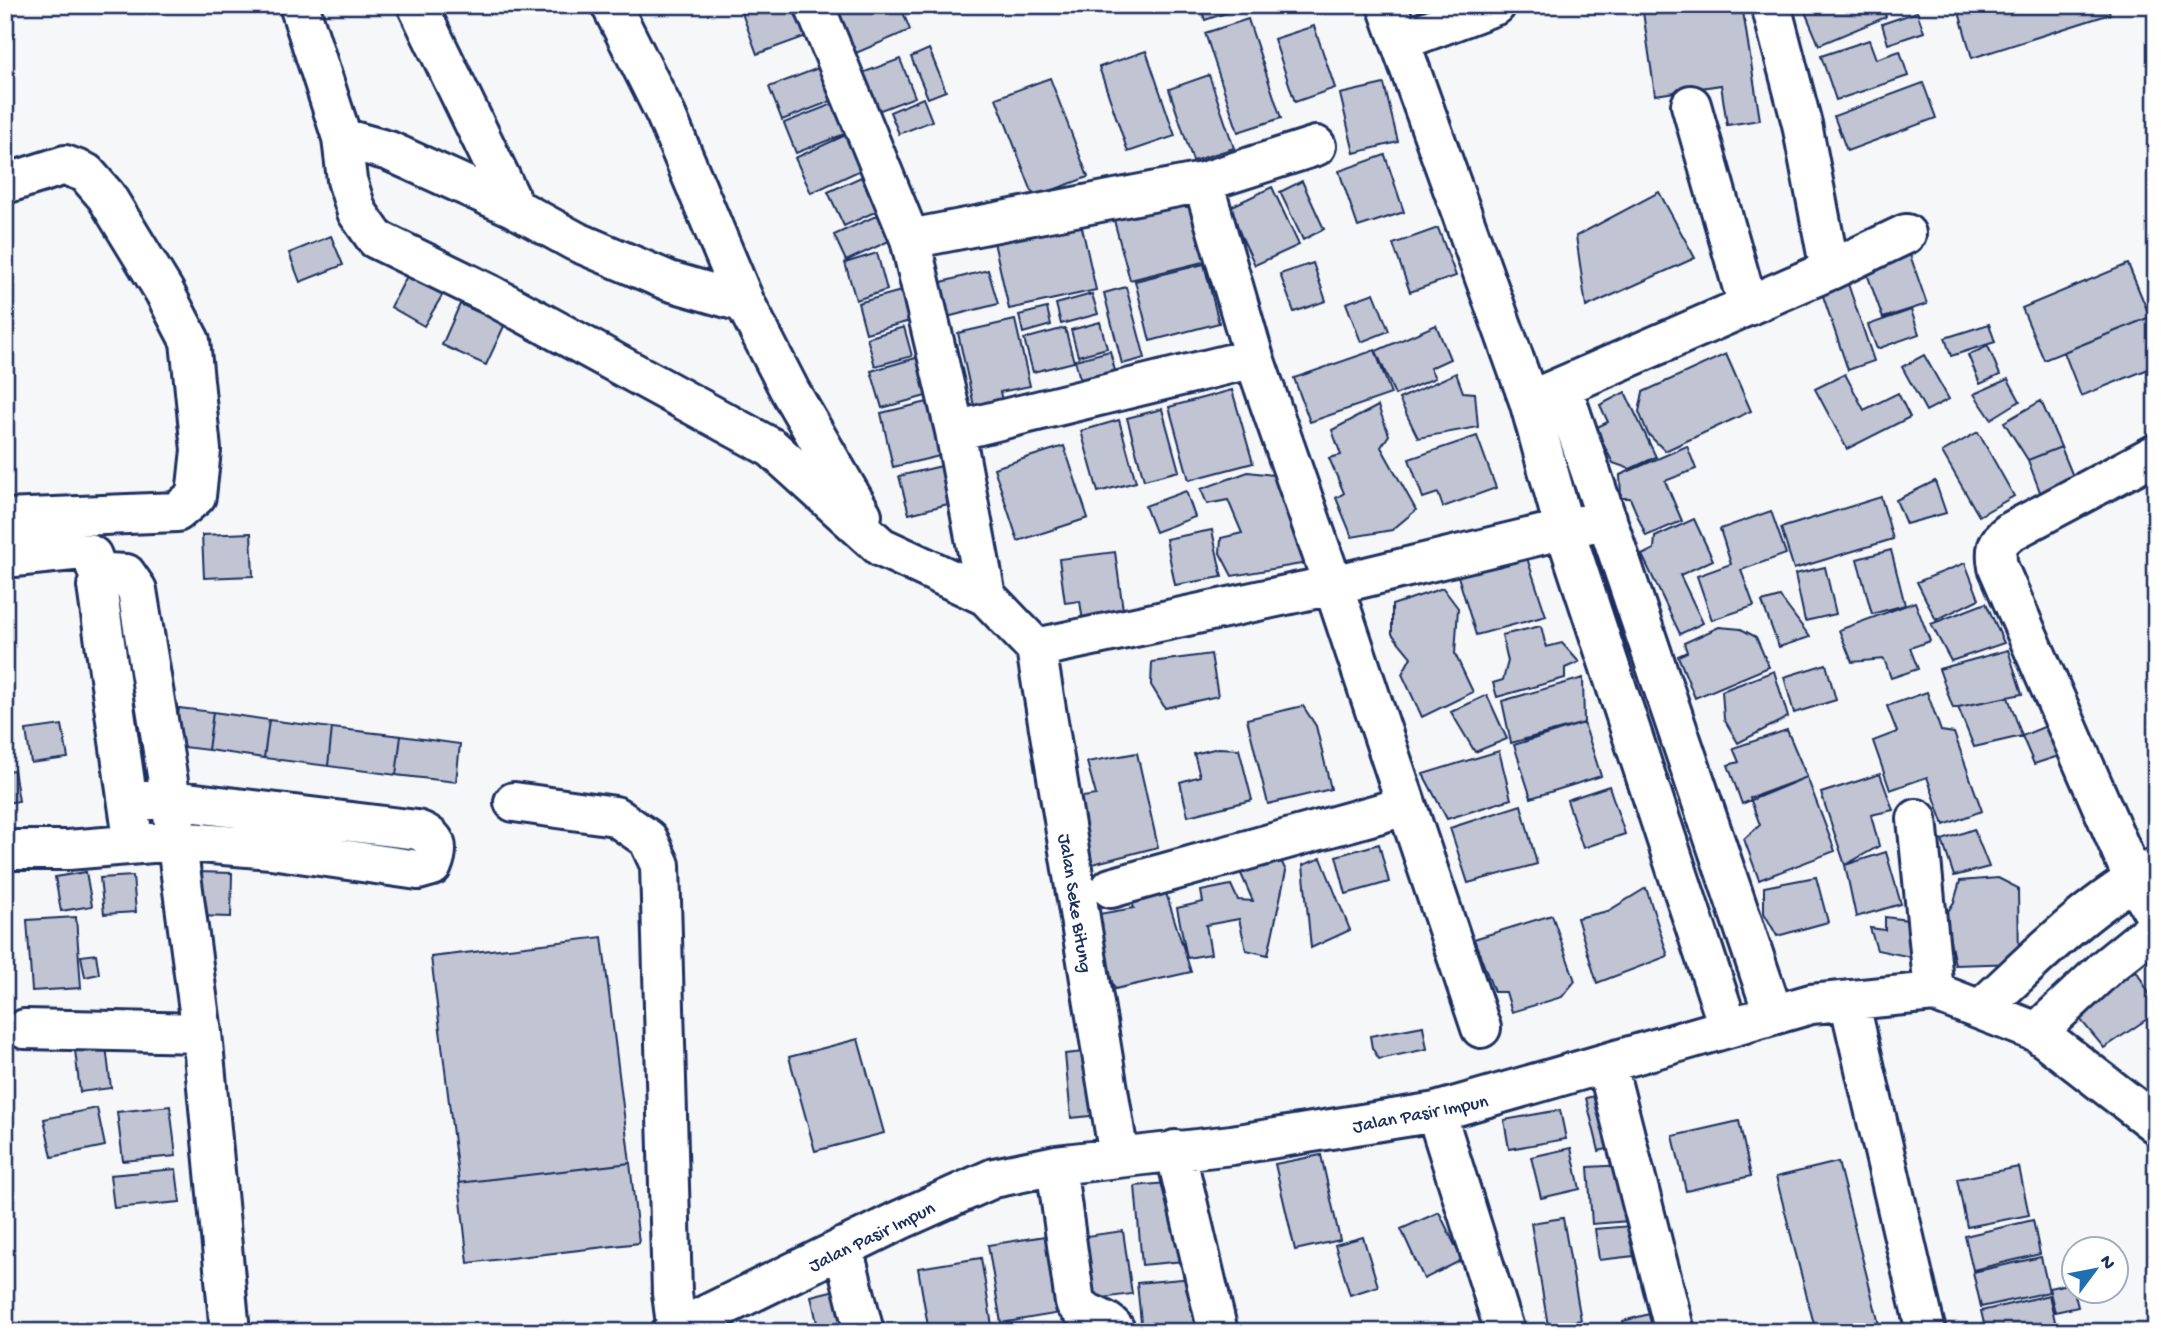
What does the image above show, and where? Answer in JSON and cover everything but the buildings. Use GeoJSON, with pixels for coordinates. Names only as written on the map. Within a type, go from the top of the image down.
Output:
{"type":"FeatureCollection","features":[{"type":"Feature","properties":{"kind":"street"},"geometry":{"type":"LineString","coordinates":[[299,5],[342,138],[348,180],[357,212],[376,239],[489,294],[772,448],[881,547],[986,596],[1036,648],[1333,585],[1607,520]]}},
{"type":"Feature","properties":{"kind":"street"},"geometry":{"type":"LineString","coordinates":[[417,5],[515,208]]}},
{"type":"Feature","properties":{"kind":"street"},"geometry":{"type":"LineString","coordinates":[[611,5],[666,116],[745,303],[790,391],[881,547]]}},
{"type":"Feature","properties":{"kind":"street"},"geometry":{"type":"LineString","coordinates":[[814,5],[910,239],[955,431],[986,596]]}},
{"type":"Feature","properties":{"kind":"street"},"geometry":{"type":"LineString","coordinates":[[1387,5],[1545,394],[1607,520],[1773,1013]]}},
{"type":"Feature","properties":{"kind":"street"},"geometry":{"type":"LineString","coordinates":[[1400,41],[1496,5]]}},
{"type":"Feature","properties":{"kind":"street"},"geometry":{"type":"LineString","coordinates":[[1771,5],[1802,124],[1830,270]]}},
{"type":"Feature","properties":{"kind":"street"},"geometry":{"type":"LineString","coordinates":[[1690,105],[1748,306]]}},
{"type":"Feature","properties":{"kind":"street"},"geometry":{"type":"LineString","coordinates":[[342,138],[389,151],[515,208],[575,241],[669,281],[745,303]]}},
{"type":"Feature","properties":{"kind":"street"},"geometry":{"type":"LineString","coordinates":[[910,239],[1203,182],[1316,146]]}},
{"type":"Feature","properties":{"kind":"street"},"geometry":{"type":"LineString","coordinates":[[5,184],[65,165],[86,173],[106,196],[164,291],[190,341],[201,450],[196,496],[177,512],[5,519]]}},
{"type":"Feature","properties":{"kind":"street"},"geometry":{"type":"LineString","coordinates":[[1203,182],[1254,358],[1481,1028]]}},
{"type":"Feature","properties":{"kind":"street"},"geometry":{"type":"LineString","coordinates":[[1545,394],[1830,270],[1906,234]]}},
{"type":"Feature","properties":{"kind":"street"},"geometry":{"type":"LineString","coordinates":[[955,431],[1254,358]]}},
{"type":"Feature","properties":{"kind":"street"},"geometry":{"type":"LineString","coordinates":[[1545,394],[1565,531],[1728,1026]]}},
{"type":"Feature","properties":{"kind":"street"},"geometry":{"type":"LineString","coordinates":[[2156,454],[2010,532],[1999,540],[1995,553],[1998,567],[2145,874],[2156,916]]}},
{"type":"Feature","properties":{"kind":"street"},"geometry":{"type":"LineString","coordinates":[[5,558],[82,550],[92,556],[100,579]]}},
{"type":"Feature","properties":{"kind":"street"},"geometry":{"type":"LineString","coordinates":[[133,845],[97,586],[107,573],[127,574],[137,590],[171,800],[202,1033],[230,1332]]}},
{"type":"Feature","properties":{"kind":"street","name":"Jalan Seke Bitung"},"geometry":{"type":"LineString","coordinates":[[1036,648],[1119,1157]]}},
{"type":"Feature","properties":{"kind":"street"},"geometry":{"type":"LineString","coordinates":[[5,850],[176,841],[271,849],[418,870],[432,866],[437,853],[436,842],[429,834],[417,830],[171,800],[128,800]]}},
{"type":"Feature","properties":{"kind":"street"},"geometry":{"type":"LineString","coordinates":[[514,802],[615,816],[648,839],[660,865],[675,1331]]}},
{"type":"Feature","properties":{"kind":"street"},"geometry":{"type":"LineString","coordinates":[[1111,888],[1406,806]]}},
{"type":"Feature","properties":{"kind":"street"},"geometry":{"type":"LineString","coordinates":[[1917,820],[1934,992]]}},
{"type":"Feature","properties":{"kind":"street"},"geometry":{"type":"LineString","coordinates":[[1981,1009],[2072,926],[2145,874]]}},
{"type":"Feature","properties":{"kind":"street"},"geometry":{"type":"LineString","coordinates":[[1684,893],[1728,880]]}},
{"type":"Feature","properties":{"kind":"street"},"geometry":{"type":"LineString","coordinates":[[2037,1032],[2100,972],[2156,927]]}},
{"type":"Feature","properties":{"kind":"street","name":"Jalan Pasir Impun"},"geometry":{"type":"LineString","coordinates":[[675,1331],[843,1247],[994,1178],[1056,1165],[1232,1145],[1436,1112],[1607,1065],[1728,1026],[1811,1004],[1934,992],[2037,1032],[2156,1124]]}},
{"type":"Feature","properties":{"kind":"street"},"geometry":{"type":"LineString","coordinates":[[1849,1000],[1926,1332]]}},
{"type":"Feature","properties":{"kind":"street"},"geometry":{"type":"LineString","coordinates":[[25,1029],[202,1033]]}},
{"type":"Feature","properties":{"kind":"street"},"geometry":{"type":"LineString","coordinates":[[1607,1065],[1675,1332]]}},
{"type":"Feature","properties":{"kind":"street"},"geometry":{"type":"LineString","coordinates":[[1436,1112],[1506,1332]]}},
{"type":"Feature","properties":{"kind":"street"},"geometry":{"type":"LineString","coordinates":[[1175,1150],[1218,1332]]}},
{"type":"Feature","properties":{"kind":"street"},"geometry":{"type":"LineString","coordinates":[[1056,1165],[1075,1303],[1083,1314],[1111,1324],[1116,1332]]}},
{"type":"Feature","properties":{"kind":"street"},"geometry":{"type":"LineString","coordinates":[[843,1247],[864,1332]]}}]}
